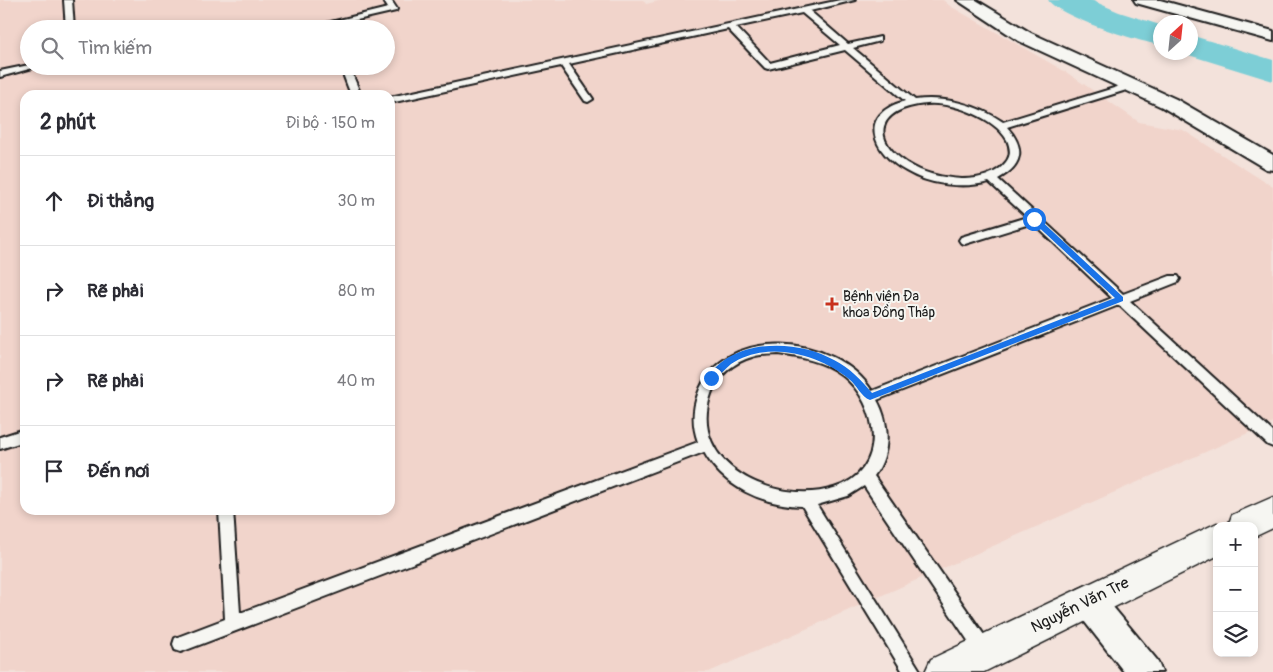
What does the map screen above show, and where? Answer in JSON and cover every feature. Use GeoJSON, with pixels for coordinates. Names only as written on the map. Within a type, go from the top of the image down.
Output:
{"type":"FeatureCollection","features":[{"type":"Feature","properties":{"kind":"street"},"geometry":{"type":"LineString","coordinates":[[965,0],[1025,37],[1169,103],[1273,164]]}},
{"type":"Feature","properties":{"kind":"street"},"geometry":{"type":"LineString","coordinates":[[1142,0],[1273,36]]}},
{"type":"Feature","properties":{"kind":"street"},"geometry":{"type":"LineString","coordinates":[[1252,522],[1273,512]]}},
{"type":"Feature","properties":{"kind":"street","name":"Nguyễn Văn Tre"},"geometry":{"type":"LineString","coordinates":[[944,672],[1213,541]]}},
{"type":"Feature","properties":{"kind":"street"},"geometry":{"type":"LineString","coordinates":[[1088,601],[1145,672]]}},
{"type":"Feature","properties":{"kind":"lane"},"geometry":{"type":"LineString","coordinates":[[68,0],[69,20]]}},
{"type":"Feature","properties":{"kind":"lane"},"geometry":{"type":"LineString","coordinates":[[351,20],[393,9],[387,0]]}},
{"type":"Feature","properties":{"kind":"lane"},"geometry":{"type":"LineString","coordinates":[[395,99],[852,0]]}},
{"type":"Feature","properties":{"kind":"lane"},"geometry":{"type":"LineString","coordinates":[[805,11],[913,103]]}},
{"type":"Feature","properties":{"kind":"lane"},"geometry":{"type":"LineString","coordinates":[[731,27],[768,66],[877,39]]}},
{"type":"Feature","properties":{"kind":"lane"},"geometry":{"type":"LineString","coordinates":[[564,63],[588,99]]}},
{"type":"Feature","properties":{"kind":"lane"},"geometry":{"type":"LineString","coordinates":[[0,74],[20,70]]}},
{"type":"Feature","properties":{"kind":"lane"},"geometry":{"type":"LineString","coordinates":[[348,75],[354,90]]}},
{"type":"Feature","properties":{"kind":"lane"},"geometry":{"type":"LineString","coordinates":[[1001,126],[1130,86]]}},
{"type":"Feature","properties":{"kind":"lane"},"geometry":{"type":"LineString","coordinates":[[931,102],[960,106],[987,116],[1001,126],[1011,137],[1015,149],[1013,161],[1005,171],[991,178],[972,182],[930,177],[910,170],[882,148],[878,135],[879,124],[891,111],[913,103],[931,102]]}},
{"type":"Feature","properties":{"kind":"lane"},"geometry":{"type":"LineString","coordinates":[[991,178],[1273,441]]}},
{"type":"Feature","properties":{"kind":"lane"},"geometry":{"type":"LineString","coordinates":[[966,240],[1034,219]]}},
{"type":"Feature","properties":{"kind":"lane"},"geometry":{"type":"LineString","coordinates":[[870,397],[1174,279]]}},
{"type":"Feature","properties":{"kind":"lane"},"geometry":{"type":"LineString","coordinates":[[787,350],[805,352],[831,362],[853,377],[870,397],[879,417],[882,437],[877,457],[865,475],[850,488],[829,496],[806,500],[775,497],[746,486],[721,467],[706,445],[698,421],[701,397],[711,378],[729,362],[752,352],[787,350]]}},
{"type":"Feature","properties":{"kind":"lane"},"geometry":{"type":"LineString","coordinates":[[0,443],[20,437]]}},
{"type":"Feature","properties":{"kind":"lane"},"geometry":{"type":"LineString","coordinates":[[181,644],[706,445]]}},
{"type":"Feature","properties":{"kind":"lane"},"geometry":{"type":"LineString","coordinates":[[865,475],[985,651]]}},
{"type":"Feature","properties":{"kind":"lane"},"geometry":{"type":"LineString","coordinates":[[806,500],[913,672]]}},
{"type":"Feature","properties":{"kind":"lane"},"geometry":{"type":"LineString","coordinates":[[226,515],[233,624]]}},
{"type":"Feature","properties":{"kind":"shaded area","name":"Bệnh viện Đa khoa Đồng Tháp"},"geometry":{"type":"Polygon","coordinates":[[[0,0],[643,0],[646,4],[662,0],[943,0],[950,6],[1066,72],[1139,122],[1183,130],[1273,187],[1273,422],[709,672],[0,672],[0,0]]]}},
{"type":"Feature","properties":{"kind":"waterway"},"geometry":{"type":"LineString","coordinates":[[1064,0],[1108,19],[1153,33]]}},
{"type":"Feature","properties":{"kind":"waterway"},"geometry":{"type":"LineString","coordinates":[[1198,48],[1273,71]]}},
{"type":"Feature","properties":{"kind":"place","name":"Bệnh viện Đa khoa Đồng Tháp"},"geometry":{"type":"Point","coordinates":[832,304]}},
{"type":"Feature","properties":{"kind":"route"},"geometry":{"type":"LineString","coordinates":[[711,378],[729,362],[752,352],[778,349],[805,352],[831,362],[853,377],[870,397],[1121,299],[1034,219]]}}]}
